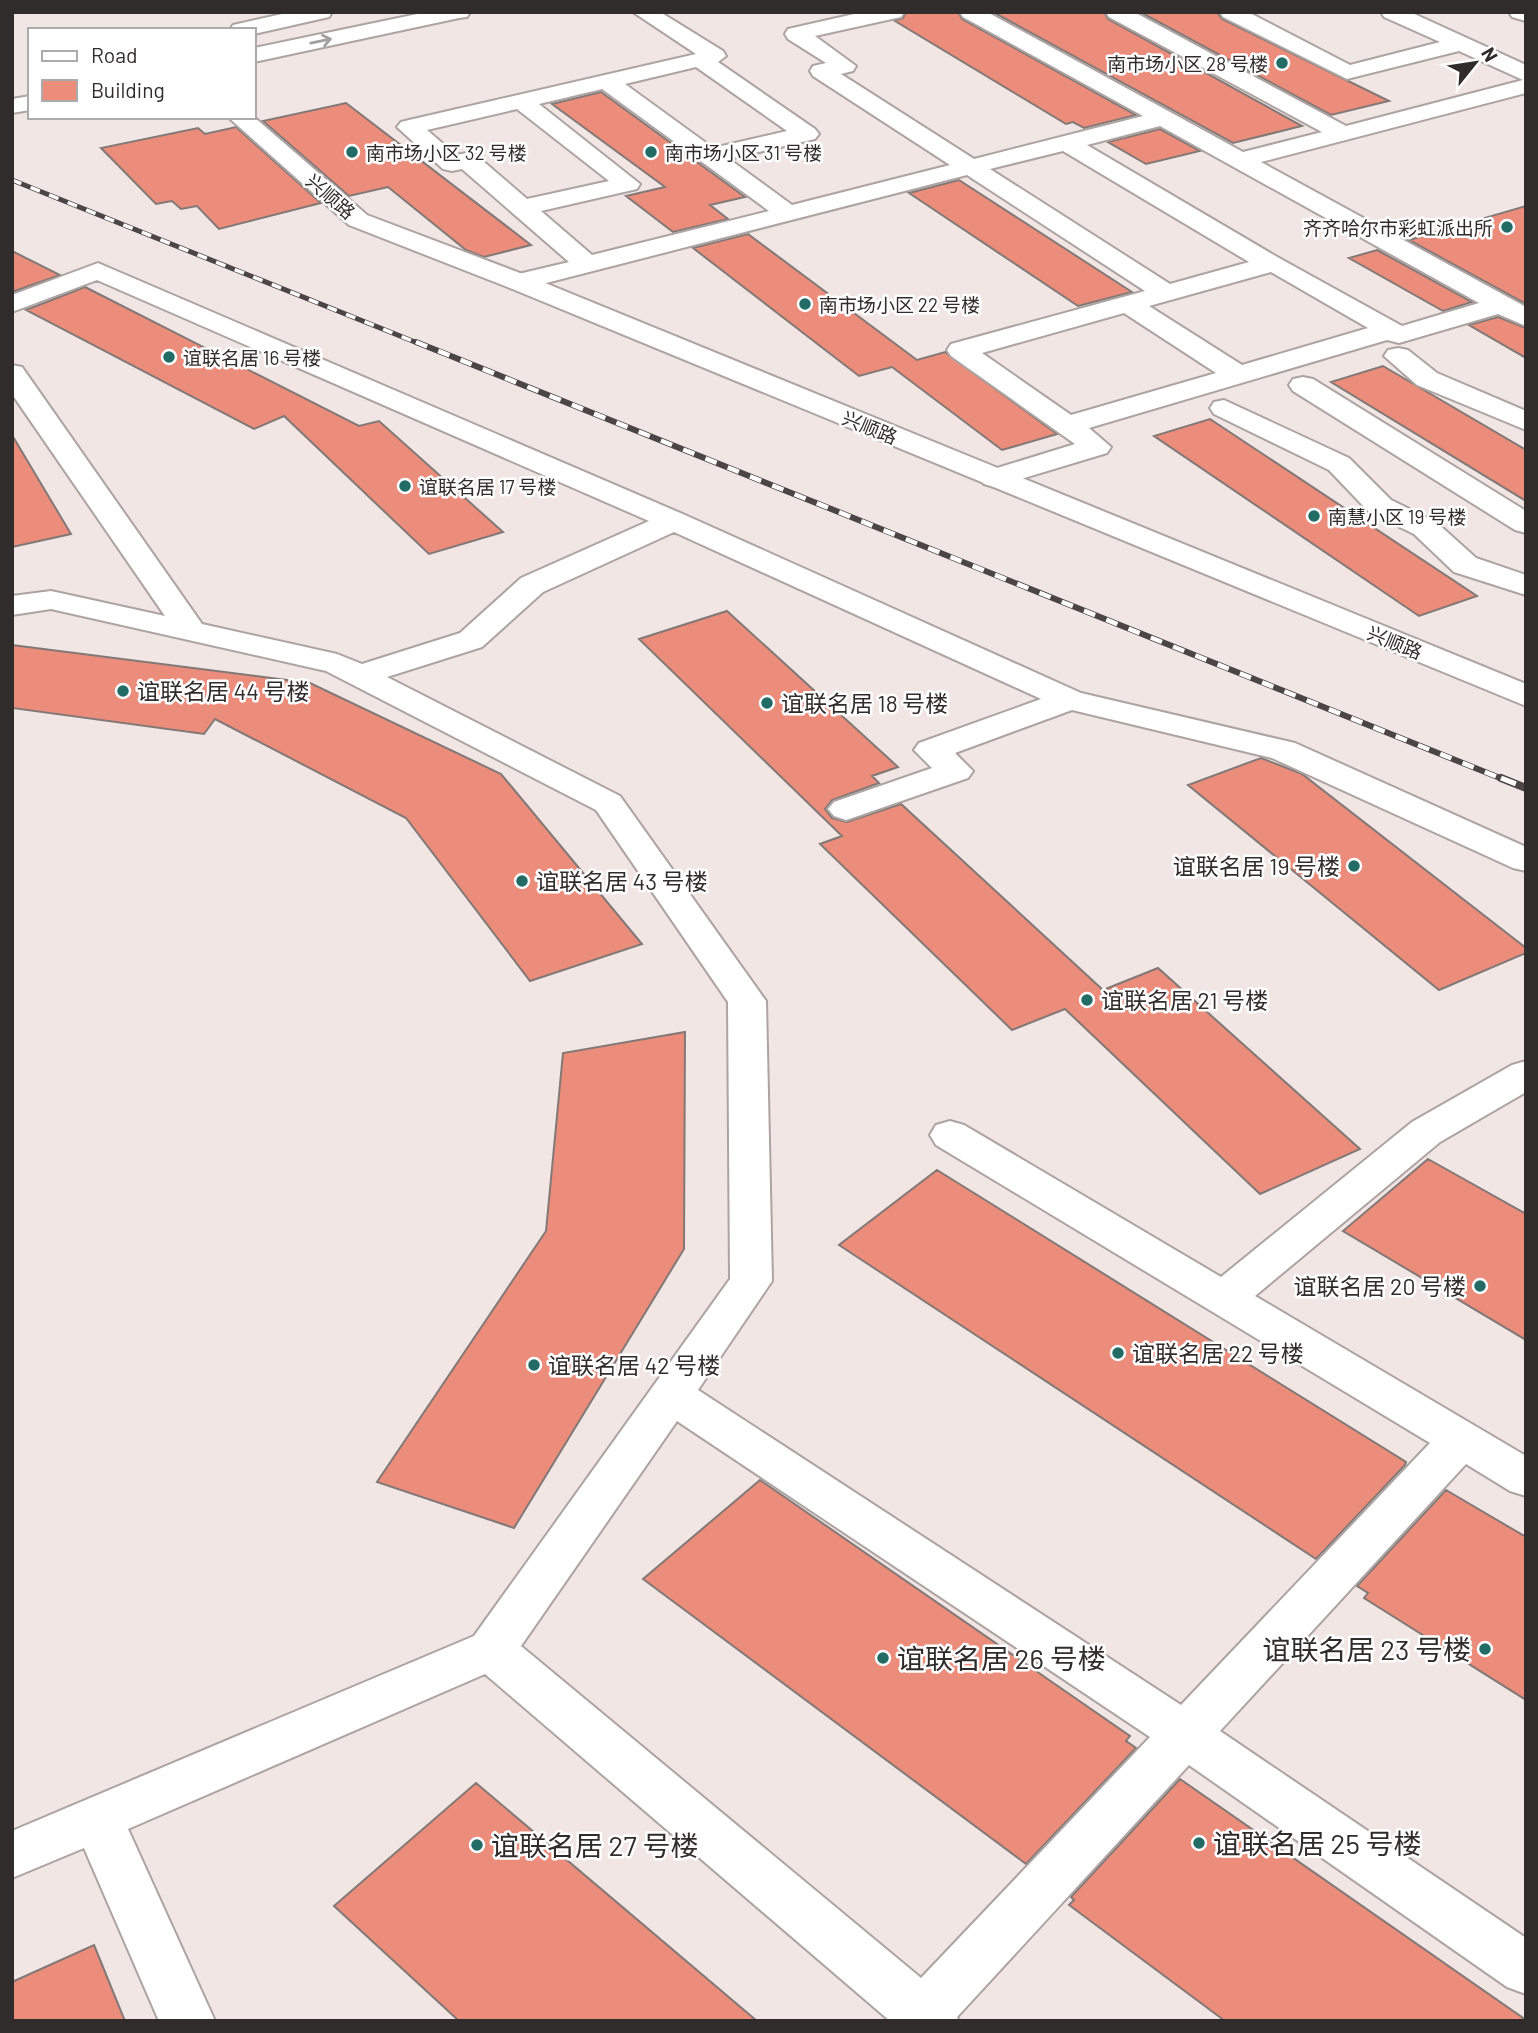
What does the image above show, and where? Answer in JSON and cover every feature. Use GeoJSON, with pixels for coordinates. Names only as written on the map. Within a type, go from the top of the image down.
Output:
{"type":"FeatureCollection","features":[{"type":"Feature","properties":{"kind":"street"},"geometry":{"type":"LineString","coordinates":[[250,28],[320,12]]}},
{"type":"Feature","properties":{"kind":"street"},"geometry":{"type":"LineString","coordinates":[[256,55],[460,12]]}},
{"type":"Feature","properties":{"kind":"street"},"geometry":{"type":"LineString","coordinates":[[587,265],[467,160],[452,164],[409,127],[715,57],[644,12]]}},
{"type":"Feature","properties":{"kind":"street"},"geometry":{"type":"LineString","coordinates":[[892,12],[796,34],[845,66],[821,71],[1166,293]]}},
{"type":"Feature","properties":{"kind":"street"},"geometry":{"type":"LineString","coordinates":[[971,12],[1526,318]]}},
{"type":"Feature","properties":{"kind":"street"},"geometry":{"type":"LineString","coordinates":[[1117,12],[1343,134]]}},
{"type":"Feature","properties":{"kind":"street"},"geometry":{"type":"LineString","coordinates":[[1231,12],[1347,72],[1461,44]]}},
{"type":"Feature","properties":{"kind":"street"},"geometry":{"type":"LineString","coordinates":[[1392,12],[1526,74]]}},
{"type":"Feature","properties":{"kind":"street"},"geometry":{"type":"LineString","coordinates":[[1521,12],[1526,15]]}},
{"type":"Feature","properties":{"kind":"street"},"geometry":{"type":"LineString","coordinates":[[700,60],[807,134],[709,156]]}},
{"type":"Feature","properties":{"kind":"street"},"geometry":{"type":"LineString","coordinates":[[606,81],[789,214]]}},
{"type":"Feature","properties":{"kind":"street"},"geometry":{"type":"LineString","coordinates":[[1242,160],[1526,86]]}},
{"type":"Feature","properties":{"kind":"street"},"geometry":{"type":"LineString","coordinates":[[521,101],[628,184],[522,208]]}},
{"type":"Feature","properties":{"kind":"street"},"geometry":{"type":"LineString","coordinates":[[519,282],[1163,118]]}},
{"type":"Feature","properties":{"kind":"street","name":"兴顺路"},"geometry":{"type":"LineString","coordinates":[[242,119],[358,220],[519,282],[1526,696]]}},
{"type":"Feature","properties":{"kind":"street"},"geometry":{"type":"LineString","coordinates":[[994,478],[1097,447],[961,350],[1271,264],[1067,143]]}},
{"type":"Feature","properties":{"kind":"street"},"geometry":{"type":"LineString","coordinates":[[1277,264],[1394,343],[1427,379],[1526,422]]}},
{"type":"Feature","properties":{"kind":"street"},"geometry":{"type":"LineString","coordinates":[[12,304],[98,271],[674,521],[1070,700],[1283,750],[1526,860]]}},
{"type":"Feature","properties":{"kind":"street"},"geometry":{"type":"LineString","coordinates":[[1128,304],[1238,375]]}},
{"type":"Feature","properties":{"kind":"street"},"geometry":{"type":"LineString","coordinates":[[1067,425],[1238,375],[1394,343],[1399,335],[1499,305]]}},
{"type":"Feature","properties":{"kind":"street"},"geometry":{"type":"LineString","coordinates":[[12,373],[191,631]]}},
{"type":"Feature","properties":{"kind":"street"},"geometry":{"type":"LineString","coordinates":[[1303,385],[1526,524]]}},
{"type":"Feature","properties":{"kind":"street"},"geometry":{"type":"LineString","coordinates":[[1224,408],[1339,464],[1380,506],[1425,528],[1465,565],[1526,586]]}},
{"type":"Feature","properties":{"kind":"street"},"geometry":{"type":"LineString","coordinates":[[360,675],[471,640],[532,585],[674,521]]}},
{"type":"Feature","properties":{"kind":"street"},"geometry":{"type":"LineString","coordinates":[[12,607],[51,600],[337,664],[608,803],[747,1001],[751,1281],[491,1650],[12,1855]]}},
{"type":"Feature","properties":{"kind":"street"},"geometry":{"type":"LineString","coordinates":[[846,809],[956,771],[931,750],[1070,700]]}},
{"type":"Feature","properties":{"kind":"street"},"geometry":{"type":"LineString","coordinates":[[1224,1298],[1426,1132],[1526,1074]]}},
{"type":"Feature","properties":{"kind":"street"},"geometry":{"type":"LineString","coordinates":[[950,1135],[1526,1479]]}},
{"type":"Feature","properties":{"kind":"street"},"geometry":{"type":"LineString","coordinates":[[671,1394],[1185,1734],[1526,1969]]}},
{"type":"Feature","properties":{"kind":"street"},"geometry":{"type":"LineString","coordinates":[[491,1650],[927,2017],[1185,1734],[1461,1440]]}},
{"type":"Feature","properties":{"kind":"street"},"geometry":{"type":"LineString","coordinates":[[97,1819],[187,2021]]}},
{"type":"Feature","properties":{"kind":"building"},"geometry":{"type":"Polygon","coordinates":[[[906,12],[958,12],[962,19],[1136,115],[1084,128],[1073,122],[1066,124],[895,21],[903,18],[906,12]]]}},
{"type":"Feature","properties":{"kind":"building"},"geometry":{"type":"Polygon","coordinates":[[[993,12],[1104,12],[1108,19],[1302,126],[1233,143],[993,12]]]}},
{"type":"Feature","properties":{"kind":"building","name":"南市场小区 28 号楼"},"geometry":{"type":"Polygon","coordinates":[[[1140,12],[1217,12],[1222,19],[1389,101],[1331,115],[1140,12]]]}},
{"type":"Feature","properties":{"kind":"building","name":"南市场小区 31 号楼"},"geometry":{"type":"Polygon","coordinates":[[[601,92],[745,197],[710,205],[728,219],[673,232],[626,196],[665,187],[552,104],[601,92]]]}},
{"type":"Feature","properties":{"kind":"building"},"geometry":{"type":"Polygon","coordinates":[[[346,103],[531,245],[484,257],[466,250],[388,187],[349,196],[263,121],[346,103]]]}},
{"type":"Feature","properties":{"kind":"building"},"geometry":{"type":"Polygon","coordinates":[[[236,127],[321,203],[219,229],[197,206],[181,209],[172,201],[156,204],[101,148],[198,128],[205,134],[236,127]]]}},
{"type":"Feature","properties":{"kind":"building"},"geometry":{"type":"Polygon","coordinates":[[[1160,129],[1200,151],[1146,164],[1108,142],[1160,129]]]}},
{"type":"Feature","properties":{"kind":"building"},"geometry":{"type":"Polygon","coordinates":[[[959,180],[1132,292],[1078,306],[909,193],[959,180]]]}},
{"type":"Feature","properties":{"kind":"building"},"geometry":{"type":"Polygon","coordinates":[[[1526,206],[1526,304],[1409,240],[1526,206]]]}},
{"type":"Feature","properties":{"kind":"building","name":"南市场小区 22 号楼"},"geometry":{"type":"Polygon","coordinates":[[[748,234],[917,360],[945,352],[1057,434],[1002,450],[892,367],[859,376],[693,248],[748,234]]]}},
{"type":"Feature","properties":{"kind":"building"},"geometry":{"type":"Polygon","coordinates":[[[1377,250],[1472,302],[1443,311],[1349,258],[1377,250]]]}},
{"type":"Feature","properties":{"kind":"building"},"geometry":{"type":"Polygon","coordinates":[[[12,251],[60,275],[12,292],[12,251]]]}},
{"type":"Feature","properties":{"kind":"building"},"geometry":{"type":"Polygon","coordinates":[[[85,287],[359,426],[379,421],[503,532],[429,554],[284,416],[254,429],[26,310],[85,287]]]}},
{"type":"Feature","properties":{"kind":"building"},"geometry":{"type":"Polygon","coordinates":[[[1498,317],[1526,328],[1526,358],[1469,325],[1498,317]]]}},
{"type":"Feature","properties":{"kind":"building"},"geometry":{"type":"Polygon","coordinates":[[[1383,366],[1526,450],[1526,501],[1331,382],[1383,366]]]}},
{"type":"Feature","properties":{"kind":"building","name":"南慧小区 19 号楼"},"geometry":{"type":"Polygon","coordinates":[[[1210,419],[1477,596],[1419,616],[1154,436],[1210,419]]]}},
{"type":"Feature","properties":{"kind":"building"},"geometry":{"type":"Polygon","coordinates":[[[12,435],[71,534],[12,547],[12,435]]]}},
{"type":"Feature","properties":{"kind":"building","name":"谊联名居 21 号楼"},"geometry":{"type":"Polygon","coordinates":[[[727,611],[898,767],[872,776],[879,783],[832,800],[825,809],[832,818],[847,822],[901,804],[1103,990],[1158,968],[1360,1149],[1260,1194],[1065,1009],[1012,1030],[820,844],[842,836],[639,639],[727,611]]]}},
{"type":"Feature","properties":{"kind":"building","name":"谊联名居 43 号楼"},"geometry":{"type":"Polygon","coordinates":[[[12,645],[310,683],[501,774],[642,944],[530,981],[406,818],[215,719],[204,734],[12,708],[12,645]]]}},
{"type":"Feature","properties":{"kind":"building","name":"谊联名居 19 号楼"},"geometry":{"type":"Polygon","coordinates":[[[1261,758],[1302,774],[1526,948],[1526,953],[1439,990],[1188,785],[1261,758]]]}},
{"type":"Feature","properties":{"kind":"building","name":"谊联名居 42 号楼"},"geometry":{"type":"Polygon","coordinates":[[[685,1032],[684,1249],[514,1528],[377,1482],[546,1231],[563,1053],[685,1032]]]}},
{"type":"Feature","properties":{"kind":"building","name":"谊联名居 20 号楼"},"geometry":{"type":"Polygon","coordinates":[[[1428,1159],[1526,1214],[1526,1340],[1343,1231],[1428,1159]]]}},
{"type":"Feature","properties":{"kind":"building","name":"谊联名居 22 号楼"},"geometry":{"type":"Polygon","coordinates":[[[937,1170],[1406,1462],[1405,1465],[1316,1559],[839,1245],[937,1170]]]}},
{"type":"Feature","properties":{"kind":"building","name":"谊联名居 26 号楼"},"geometry":{"type":"Polygon","coordinates":[[[760,1480],[1130,1736],[1126,1741],[1136,1748],[1026,1864],[643,1579],[760,1480]]]}},
{"type":"Feature","properties":{"kind":"building","name":"谊联名居 23 号楼"},"geometry":{"type":"Polygon","coordinates":[[[1446,1490],[1526,1537],[1526,1700],[1364,1598],[1368,1593],[1357,1586],[1446,1490]]]}},
{"type":"Feature","properties":{"kind":"building","name":"谊联名居 25 号楼"},"geometry":{"type":"Polygon","coordinates":[[[1180,1779],[1526,2021],[1225,2021],[1069,1905],[1074,1900],[1071,1897],[1180,1779]]]}},
{"type":"Feature","properties":{"kind":"building","name":"谊联名居 27 号楼"},"geometry":{"type":"Polygon","coordinates":[[[476,1783],[757,2021],[459,2021],[334,1906],[476,1783]]]}},
{"type":"Feature","properties":{"kind":"building"},"geometry":{"type":"Polygon","coordinates":[[[94,1945],[125,2021],[12,2021],[12,1982],[94,1945]]]}},
{"type":"Feature","properties":{"kind":"railway"},"geometry":{"type":"LineString","coordinates":[[12,180],[420,344]]}},
{"type":"Feature","properties":{"kind":"railway"},"geometry":{"type":"LineString","coordinates":[[416,342],[1505,780]]}},
{"type":"Feature","properties":{"kind":"railway"},"geometry":{"type":"LineString","coordinates":[[1501,778],[1526,788]]}},
{"type":"Feature","properties":{"kind":"place","name":"南市场小区 28 号楼"},"geometry":{"type":"Point","coordinates":[1282,63]}},
{"type":"Feature","properties":{"kind":"place","name":"南市场小区 32 号楼"},"geometry":{"type":"Point","coordinates":[352,152]}},
{"type":"Feature","properties":{"kind":"place","name":"南市场小区 31 号楼"},"geometry":{"type":"Point","coordinates":[651,152]}},
{"type":"Feature","properties":{"kind":"place","name":"齐齐哈尔市彩虹派出所"},"geometry":{"type":"Point","coordinates":[1507,227]}},
{"type":"Feature","properties":{"kind":"place","name":"南市场小区 22 号楼"},"geometry":{"type":"Point","coordinates":[805,304]}},
{"type":"Feature","properties":{"kind":"place","name":"谊联名居 16 号楼"},"geometry":{"type":"Point","coordinates":[169,357]}},
{"type":"Feature","properties":{"kind":"place","name":"谊联名居 17 号楼"},"geometry":{"type":"Point","coordinates":[405,486]}},
{"type":"Feature","properties":{"kind":"place","name":"南慧小区 19 号楼"},"geometry":{"type":"Point","coordinates":[1314,516]}},
{"type":"Feature","properties":{"kind":"place","name":"谊联名居 44 号楼"},"geometry":{"type":"Point","coordinates":[123,691]}},
{"type":"Feature","properties":{"kind":"place","name":"谊联名居 18 号楼"},"geometry":{"type":"Point","coordinates":[767,703]}},
{"type":"Feature","properties":{"kind":"place","name":"谊联名居 19 号楼"},"geometry":{"type":"Point","coordinates":[1354,866]}},
{"type":"Feature","properties":{"kind":"place","name":"谊联名居 43 号楼"},"geometry":{"type":"Point","coordinates":[522,881]}},
{"type":"Feature","properties":{"kind":"place","name":"谊联名居 21 号楼"},"geometry":{"type":"Point","coordinates":[1087,1000]}},
{"type":"Feature","properties":{"kind":"place","name":"谊联名居 20 号楼"},"geometry":{"type":"Point","coordinates":[1480,1286]}},
{"type":"Feature","properties":{"kind":"place","name":"谊联名居 22 号楼"},"geometry":{"type":"Point","coordinates":[1118,1353]}},
{"type":"Feature","properties":{"kind":"place","name":"谊联名居 42 号楼"},"geometry":{"type":"Point","coordinates":[534,1365]}},
{"type":"Feature","properties":{"kind":"place","name":"谊联名居 23 号楼"},"geometry":{"type":"Point","coordinates":[1485,1649]}},
{"type":"Feature","properties":{"kind":"place","name":"谊联名居 26 号楼"},"geometry":{"type":"Point","coordinates":[883,1658]}},
{"type":"Feature","properties":{"kind":"place","name":"谊联名居 25 号楼"},"geometry":{"type":"Point","coordinates":[1199,1843]}},
{"type":"Feature","properties":{"kind":"place","name":"谊联名居 27 号楼"},"geometry":{"type":"Point","coordinates":[477,1845]}}]}
